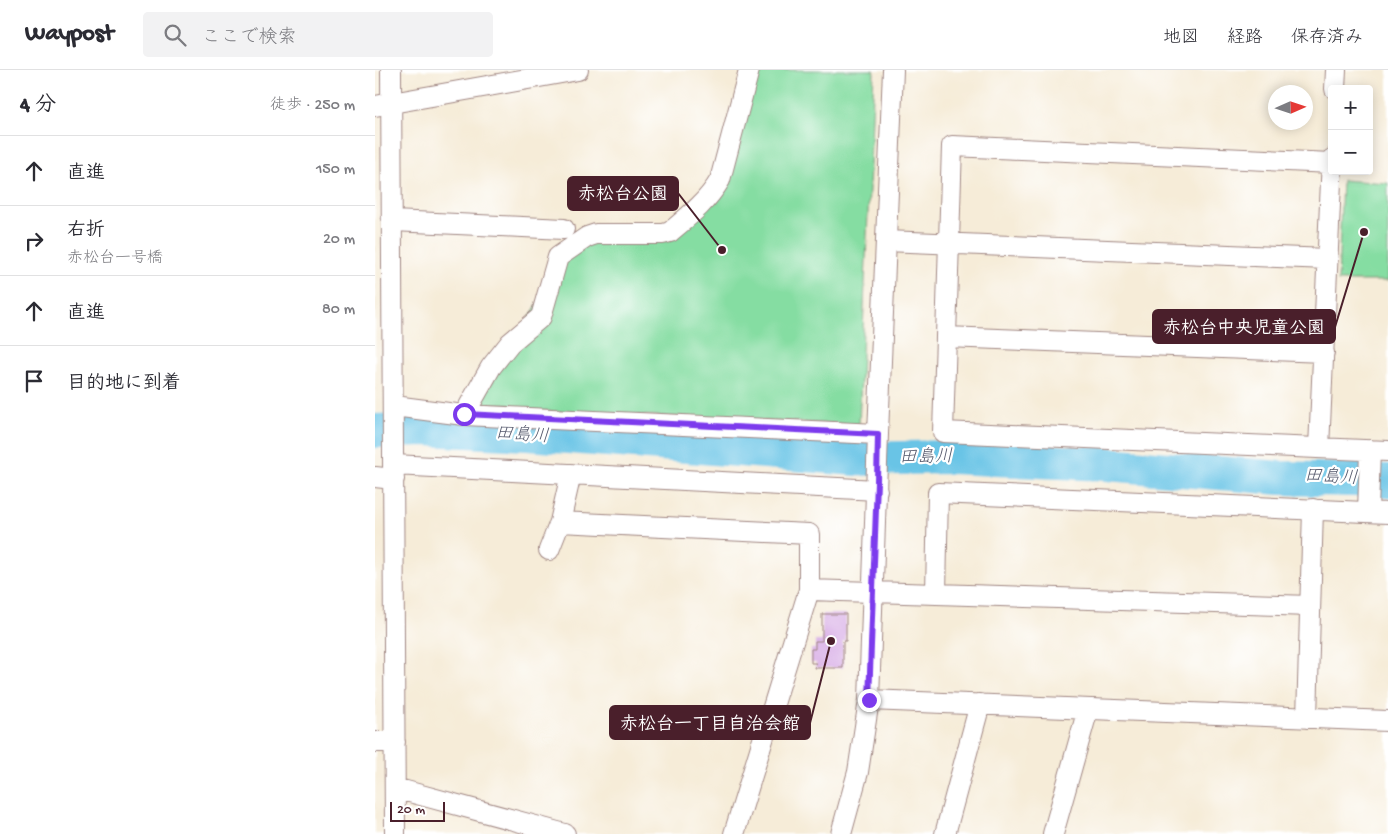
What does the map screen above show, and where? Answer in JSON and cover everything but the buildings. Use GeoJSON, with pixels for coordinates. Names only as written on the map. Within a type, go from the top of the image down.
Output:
{"type":"FeatureCollection","features":[{"type":"Feature","properties":{"kind":"street"},"geometry":{"type":"LineString","coordinates":[[391,70],[384,104],[393,222],[384,380],[393,410],[389,469],[385,742],[395,788],[395,834]]}},
{"type":"Feature","properties":{"kind":"street"},"geometry":{"type":"LineString","coordinates":[[384,104],[578,70]]}},
{"type":"Feature","properties":{"kind":"street"},"geometry":{"type":"LineString","coordinates":[[464,414],[491,367],[510,343],[541,317],[558,257],[587,237],[596,234],[663,234],[670,232],[705,202],[720,180],[749,70]]}},
{"type":"Feature","properties":{"kind":"street"},"geometry":{"type":"LineString","coordinates":[[841,834],[858,772],[869,700],[893,70]]}},
{"type":"Feature","properties":{"kind":"street"},"geometry":{"type":"LineString","coordinates":[[1335,85],[1336,70]]}},
{"type":"Feature","properties":{"kind":"street"},"geometry":{"type":"LineString","coordinates":[[1328,161],[951,146],[943,432],[1379,451],[1368,512]]}},
{"type":"Feature","properties":{"kind":"street"},"geometry":{"type":"LineString","coordinates":[[1319,448],[1331,175]]}},
{"type":"Feature","properties":{"kind":"street"},"geometry":{"type":"LineString","coordinates":[[393,222],[564,229]]}},
{"type":"Feature","properties":{"kind":"street"},"geometry":{"type":"LineString","coordinates":[[886,241],[1328,259]]}},
{"type":"Feature","properties":{"kind":"street"},"geometry":{"type":"LineString","coordinates":[[946,337],[1324,352]]}},
{"type":"Feature","properties":{"kind":"street"},"geometry":{"type":"LineString","coordinates":[[393,410],[878,437]]}},
{"type":"Feature","properties":{"kind":"street"},"geometry":{"type":"LineString","coordinates":[[389,469],[877,485]]}},
{"type":"Feature","properties":{"kind":"street"},"geometry":{"type":"LineString","coordinates":[[549,550],[560,522],[571,474]]}},
{"type":"Feature","properties":{"kind":"street"},"geometry":{"type":"LineString","coordinates":[[936,594],[939,493],[1388,513]]}},
{"type":"Feature","properties":{"kind":"street"},"geometry":{"type":"LineString","coordinates":[[1307,718],[1313,509]]}},
{"type":"Feature","properties":{"kind":"street"},"geometry":{"type":"LineString","coordinates":[[560,522],[809,534],[809,590],[734,834]]}},
{"type":"Feature","properties":{"kind":"street"},"geometry":{"type":"LineString","coordinates":[[809,590],[1310,606]]}},
{"type":"Feature","properties":{"kind":"street"},"geometry":{"type":"LineString","coordinates":[[869,700],[1388,721]]}},
{"type":"Feature","properties":{"kind":"street"},"geometry":{"type":"LineString","coordinates":[[945,834],[979,704]]}},
{"type":"Feature","properties":{"kind":"street"},"geometry":{"type":"LineString","coordinates":[[1053,834],[1087,709]]}},
{"type":"Feature","properties":{"kind":"street"},"geometry":{"type":"LineString","coordinates":[[395,788],[565,834]]}},
{"type":"Feature","properties":{"kind":"green space"},"geometry":{"type":"Polygon","coordinates":[[[756,70],[873,70],[874,72],[859,425],[477,408],[563,260],[592,240],[672,240],[722,193],[756,70]]]}},
{"type":"Feature","properties":{"kind":"green space"},"geometry":{"type":"Polygon","coordinates":[[[1342,180],[1388,183],[1388,281],[1338,281],[1342,180]]]}},
{"type":"Feature","properties":{"kind":"waterway","name":"田島川"},"geometry":{"type":"LineString","coordinates":[[375,431],[423,429],[528,434],[856,459],[949,457],[1106,464],[1281,478],[1388,481]]}},
{"type":"Feature","properties":{"kind":"place","name":"赤松台中央児童公園"},"geometry":{"type":"Point","coordinates":[1364,232]}},
{"type":"Feature","properties":{"kind":"place","name":"赤松台公園"},"geometry":{"type":"Point","coordinates":[722,250]}},
{"type":"Feature","properties":{"kind":"place","name":"赤松台一丁目自治会館"},"geometry":{"type":"Point","coordinates":[831,641]}},
{"type":"Feature","properties":{"kind":"route"},"geometry":{"type":"LineString","coordinates":[[464,414],[878,434],[869,700]]}}]}
